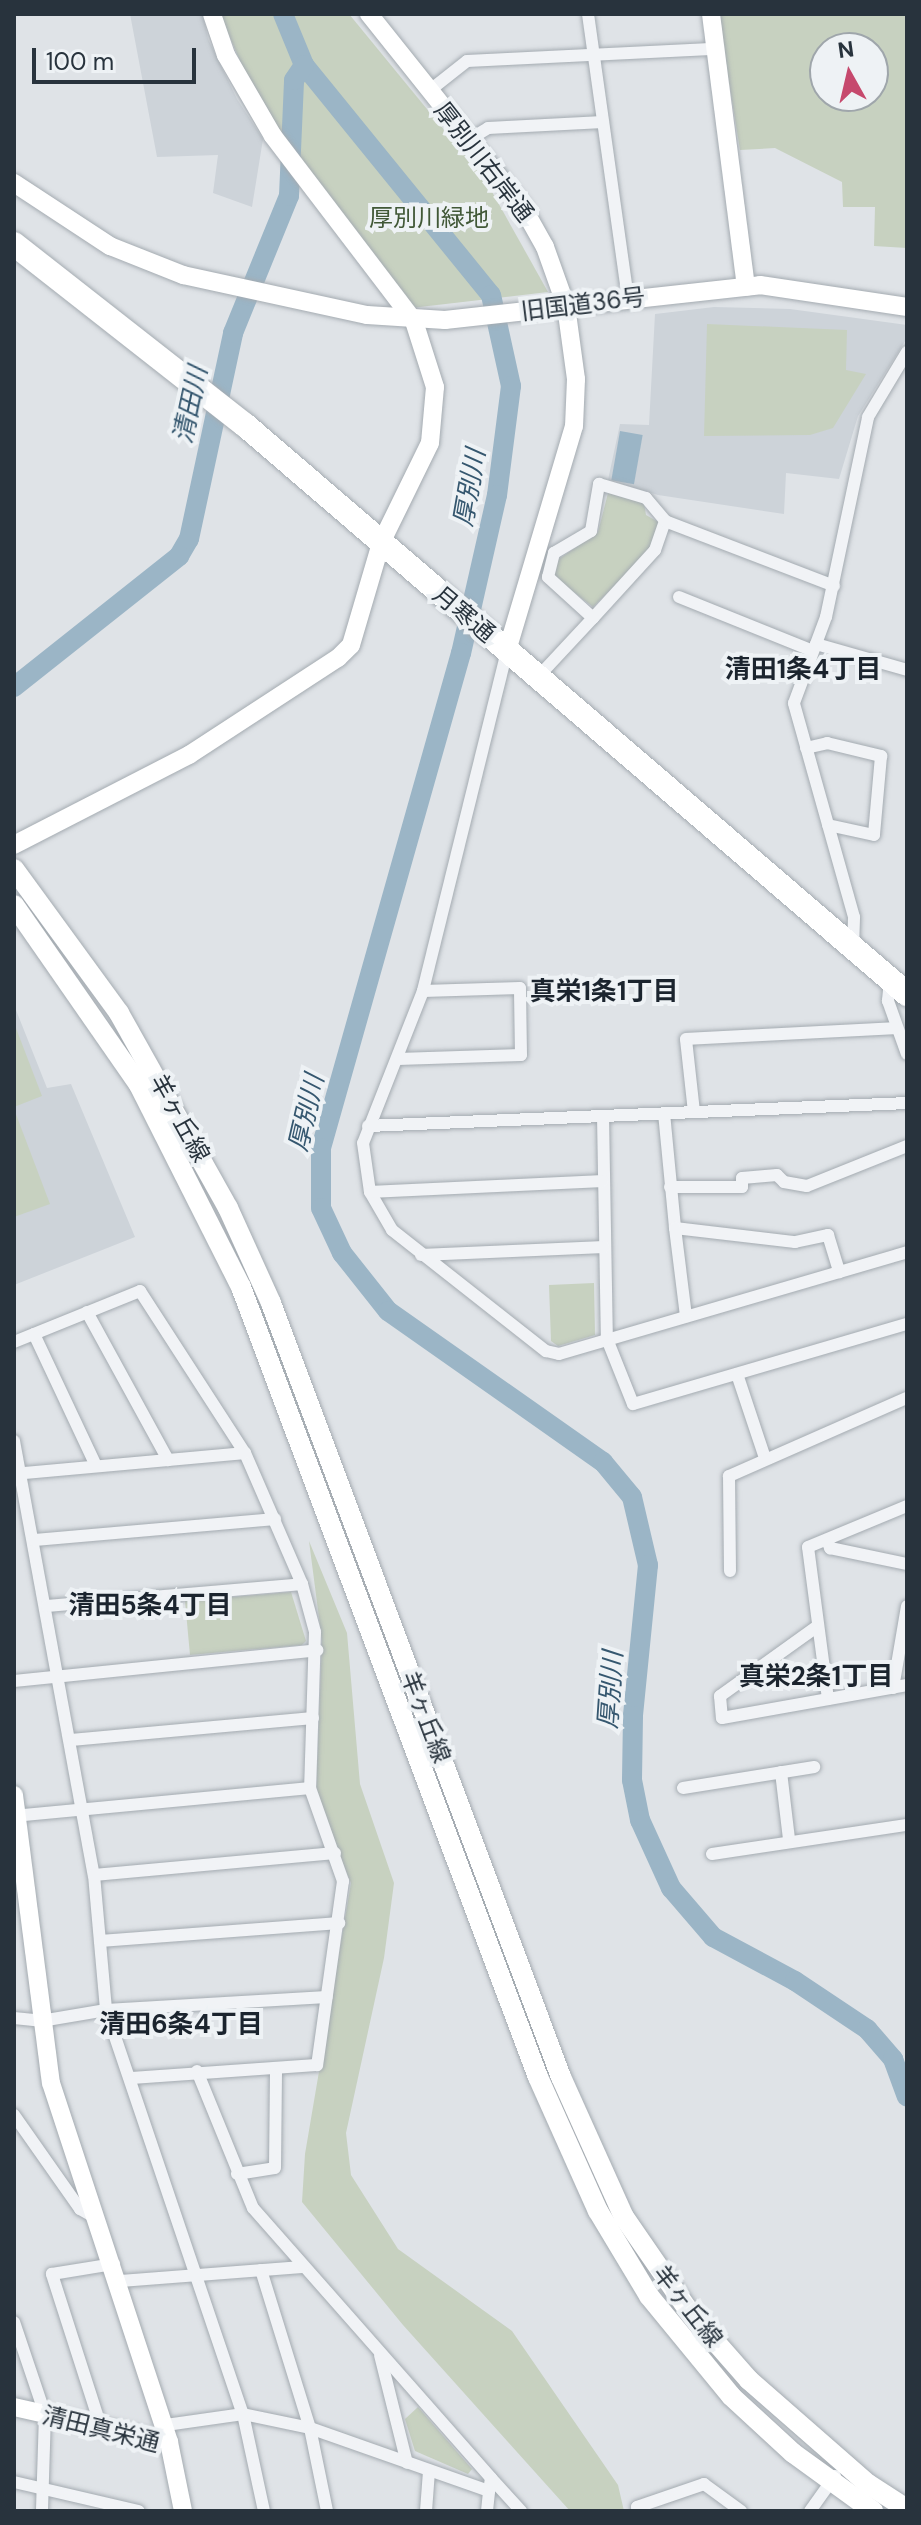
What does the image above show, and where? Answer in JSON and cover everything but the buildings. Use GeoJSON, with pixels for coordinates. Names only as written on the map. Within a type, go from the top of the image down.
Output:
{"type":"FeatureCollection","features":[{"type":"Feature","properties":{"kind":"highway","name":"月寒通"},"geometry":{"type":"LineString","coordinates":[[14,244],[245,425],[899,987]]}},
{"type":"Feature","properties":{"kind":"main road","name":"羊ヶ丘線"},"geometry":{"type":"LineString","coordinates":[[14,869],[119,1013],[188,1128],[241,1235],[561,2077],[610,2190],[691,2314],[779,2410],[844,2464],[907,2509]]}},
{"type":"Feature","properties":{"kind":"main road","name":"羊ヶ丘線"},"geometry":{"type":"LineString","coordinates":[[14,905],[139,1085],[241,1287],[538,2077],[598,2211],[626,2262],[700,2361],[731,2396],[831,2483],[873,2511]]}},
{"type":"Feature","properties":{"kind":"street"},"geometry":{"type":"LineString","coordinates":[[14,845],[189,755],[338,658],[351,645],[381,543],[420,469],[435,415],[431,362],[414,321],[273,136],[226,55],[212,14]]}},
{"type":"Feature","properties":{"kind":"street","name":"厚別川右岸通"},"geometry":{"type":"LineString","coordinates":[[369,14],[470,139],[534,226],[576,379],[574,426],[501,645]]}},
{"type":"Feature","properties":{"kind":"street"},"geometry":{"type":"LineString","coordinates":[[588,14],[628,300]]}},
{"type":"Feature","properties":{"kind":"street"},"geometry":{"type":"LineString","coordinates":[[711,14],[746,287]]}},
{"type":"Feature","properties":{"kind":"street"},"geometry":{"type":"LineString","coordinates":[[429,91],[467,61],[716,49]]}},
{"type":"Feature","properties":{"kind":"street"},"geometry":{"type":"LineString","coordinates":[[470,139],[488,128],[603,122]]}},
{"type":"Feature","properties":{"kind":"street","name":"旧国道36号"},"geometry":{"type":"LineString","coordinates":[[14,183],[110,246],[183,275],[414,321],[746,287],[824,291],[907,307]]}},
{"type":"Feature","properties":{"kind":"street"},"geometry":{"type":"LineString","coordinates":[[853,949],[857,928],[794,703],[834,586],[868,417],[907,352]]}},
{"type":"Feature","properties":{"kind":"street"},"geometry":{"type":"LineString","coordinates":[[593,618],[548,577],[554,553],[591,531],[599,484],[646,498],[665,521],[834,586]]}},
{"type":"Feature","properties":{"kind":"street"},"geometry":{"type":"LineString","coordinates":[[537,678],[655,550],[665,521]]}},
{"type":"Feature","properties":{"kind":"street"},"geometry":{"type":"LineString","coordinates":[[679,597],[814,647],[907,670]]}},
{"type":"Feature","properties":{"kind":"street"},"geometry":{"type":"LineString","coordinates":[[501,645],[423,991],[398,1059],[368,1126],[361,1155],[370,1192],[392,1230],[546,1351],[559,1354],[907,1252]]}},
{"type":"Feature","properties":{"kind":"street"},"geometry":{"type":"LineString","coordinates":[[806,748],[827,743],[881,756],[874,835],[828,825]]}},
{"type":"Feature","properties":{"kind":"street"},"geometry":{"type":"LineString","coordinates":[[899,987],[888,1001],[907,1054]]}},
{"type":"Feature","properties":{"kind":"street"},"geometry":{"type":"LineString","coordinates":[[398,1059],[521,1055],[520,988],[423,991]]}},
{"type":"Feature","properties":{"kind":"street"},"geometry":{"type":"LineString","coordinates":[[694,1112],[686,1039],[897,1028]]}},
{"type":"Feature","properties":{"kind":"street"},"geometry":{"type":"LineString","coordinates":[[368,1126],[907,1103]]}},
{"type":"Feature","properties":{"kind":"street"},"geometry":{"type":"LineString","coordinates":[[664,1113],[686,1316]]}},
{"type":"Feature","properties":{"kind":"street"},"geometry":{"type":"LineString","coordinates":[[603,1116],[607,1339],[633,1404],[907,1324]]}},
{"type":"Feature","properties":{"kind":"street"},"geometry":{"type":"LineString","coordinates":[[670,1187],[742,1187],[742,1178],[777,1175],[784,1182],[807,1186],[907,1146]]}},
{"type":"Feature","properties":{"kind":"street"},"geometry":{"type":"LineString","coordinates":[[370,1192],[603,1181]]}},
{"type":"Feature","properties":{"kind":"street"},"geometry":{"type":"LineString","coordinates":[[675,1228],[795,1242],[828,1235],[839,1272]]}},
{"type":"Feature","properties":{"kind":"street"},"geometry":{"type":"LineString","coordinates":[[421,1255],[604,1247]]}},
{"type":"Feature","properties":{"kind":"street"},"geometry":{"type":"LineString","coordinates":[[14,1342],[140,1291],[245,1453],[302,1584],[317,1650],[310,1788],[343,1881],[317,2065],[130,2078]]}},
{"type":"Feature","properties":{"kind":"street"},"geometry":{"type":"LineString","coordinates":[[87,1312],[168,1460]]}},
{"type":"Feature","properties":{"kind":"street"},"geometry":{"type":"LineString","coordinates":[[34,1334],[96,1466]]}},
{"type":"Feature","properties":{"kind":"street"},"geometry":{"type":"LineString","coordinates":[[737,1374],[765,1458]]}},
{"type":"Feature","properties":{"kind":"street"},"geometry":{"type":"LineString","coordinates":[[730,1571],[729,1476],[907,1398]]}},
{"type":"Feature","properties":{"kind":"street"},"geometry":{"type":"LineString","coordinates":[[14,1441],[35,1540],[94,1875],[106,2010],[243,2414],[264,2511]]}},
{"type":"Feature","properties":{"kind":"street"},"geometry":{"type":"LineString","coordinates":[[19,1473],[245,1453]]}},
{"type":"Feature","properties":{"kind":"street"},"geometry":{"type":"LineString","coordinates":[[828,1699],[815,1628],[808,1547],[907,1506]]}},
{"type":"Feature","properties":{"kind":"street"},"geometry":{"type":"LineString","coordinates":[[35,1540],[275,1519]]}},
{"type":"Feature","properties":{"kind":"street"},"geometry":{"type":"LineString","coordinates":[[827,1540],[830,1548],[907,1564]]}},
{"type":"Feature","properties":{"kind":"street"},"geometry":{"type":"LineString","coordinates":[[47,1606],[302,1584]]}},
{"type":"Feature","properties":{"kind":"street"},"geometry":{"type":"LineString","coordinates":[[893,1688],[907,1606]]}},
{"type":"Feature","properties":{"kind":"street"},"geometry":{"type":"LineString","coordinates":[[815,1628],[720,1696],[722,1718],[907,1685]]}},
{"type":"Feature","properties":{"kind":"street"},"geometry":{"type":"LineString","coordinates":[[14,1681],[58,1672],[317,1650]]}},
{"type":"Feature","properties":{"kind":"street"},"geometry":{"type":"LineString","coordinates":[[71,1740],[313,1718]]}},
{"type":"Feature","properties":{"kind":"street"},"geometry":{"type":"LineString","coordinates":[[683,1788],[814,1767]]}},
{"type":"Feature","properties":{"kind":"street"},"geometry":{"type":"LineString","coordinates":[[781,1772],[789,1839]]}},
{"type":"Feature","properties":{"kind":"street"},"geometry":{"type":"LineString","coordinates":[[16,1816],[83,1807],[310,1788]]}},
{"type":"Feature","properties":{"kind":"street"},"geometry":{"type":"LineString","coordinates":[[14,1795],[51,2083],[117,2272],[167,2433],[243,2414],[310,2428],[489,2491]]}},
{"type":"Feature","properties":{"kind":"street"},"geometry":{"type":"LineString","coordinates":[[712,1854],[789,1839],[907,1825]]}},
{"type":"Feature","properties":{"kind":"street"},"geometry":{"type":"LineString","coordinates":[[94,1875],[335,1853]]}},
{"type":"Feature","properties":{"kind":"street"},"geometry":{"type":"LineString","coordinates":[[100,1941],[339,1923]]}},
{"type":"Feature","properties":{"kind":"street"},"geometry":{"type":"LineString","coordinates":[[14,2018],[41,2021],[106,2010],[327,1997]]}},
{"type":"Feature","properties":{"kind":"street"},"geometry":{"type":"LineString","coordinates":[[237,2174],[275,2168],[276,2069]]}},
{"type":"Feature","properties":{"kind":"street"},"geometry":{"type":"LineString","coordinates":[[197,2071],[253,2208],[521,2511]]}},
{"type":"Feature","properties":{"kind":"street"},"geometry":{"type":"LineString","coordinates":[[14,2115],[80,2209],[99,2220]]}},
{"type":"Feature","properties":{"kind":"street"},"geometry":{"type":"LineString","coordinates":[[101,2427],[52,2274],[197,2274],[302,2267]]}},
{"type":"Feature","properties":{"kind":"street"},"geometry":{"type":"LineString","coordinates":[[261,2270],[310,2428],[327,2511]]}},
{"type":"Feature","properties":{"kind":"street"},"geometry":{"type":"LineString","coordinates":[[14,2322],[45,2414],[42,2511]]}},
{"type":"Feature","properties":{"kind":"street"},"geometry":{"type":"LineString","coordinates":[[380,2355],[407,2463]]}},
{"type":"Feature","properties":{"kind":"street"},"geometry":{"type":"LineString","coordinates":[[14,2362],[28,2366]]}},
{"type":"Feature","properties":{"kind":"street","name":"清田真栄通"},"geometry":{"type":"LineString","coordinates":[[14,2407],[101,2427],[167,2433],[183,2511]]}},
{"type":"Feature","properties":{"kind":"street"},"geometry":{"type":"LineString","coordinates":[[810,2511],[844,2464]]}},
{"type":"Feature","properties":{"kind":"street"},"geometry":{"type":"LineString","coordinates":[[426,2511],[429,2471]]}},
{"type":"Feature","properties":{"kind":"street"},"geometry":{"type":"LineString","coordinates":[[487,2511],[491,2478]]}},
{"type":"Feature","properties":{"kind":"street"},"geometry":{"type":"LineString","coordinates":[[14,2482],[139,2511]]}},
{"type":"Feature","properties":{"kind":"street"},"geometry":{"type":"LineString","coordinates":[[638,2511],[637,2507],[704,2484],[741,2511]]}},
{"type":"Feature","properties":{"kind":"shaded area"},"geometry":{"type":"Polygon","coordinates":[[[130,14],[203,14],[208,39],[237,99],[263,139],[252,207],[213,193],[218,155],[157,157],[130,14]]]}},
{"type":"Feature","properties":{"kind":"shaded area"},"geometry":{"type":"Polygon","coordinates":[[[714,307],[790,309],[907,325],[907,338],[858,416],[839,479],[786,473],[784,514],[658,495],[608,480],[620,424],[649,425],[655,314],[714,307]]]}},
{"type":"Feature","properties":{"kind":"shaded area"},"geometry":{"type":"Polygon","coordinates":[[[14,1005],[47,1088],[71,1084],[135,1237],[14,1285],[14,1005]]]}},
{"type":"Feature","properties":{"kind":"green space","name":"厚別川緑地"},"geometry":{"type":"Polygon","coordinates":[[[220,14],[349,14],[486,181],[548,292],[411,308],[258,103],[220,14]]]}},
{"type":"Feature","properties":{"kind":"green space"},"geometry":{"type":"Polygon","coordinates":[[[718,14],[907,14],[907,248],[874,246],[875,207],[843,207],[842,182],[775,148],[740,150],[718,14]]]}},
{"type":"Feature","properties":{"kind":"green space"},"geometry":{"type":"Polygon","coordinates":[[[707,324],[847,330],[846,370],[866,374],[833,428],[810,435],[704,436],[707,324]]]}},
{"type":"Feature","properties":{"kind":"green space"},"geometry":{"type":"Polygon","coordinates":[[[608,493],[644,503],[646,515],[660,523],[650,551],[593,607],[553,576],[556,561],[598,532],[608,493]]]}},
{"type":"Feature","properties":{"kind":"green space"},"geometry":{"type":"Polygon","coordinates":[[[14,1023],[42,1096],[14,1107],[14,1023]]]}},
{"type":"Feature","properties":{"kind":"green space"},"geometry":{"type":"Polygon","coordinates":[[[14,1109],[50,1204],[14,1217],[14,1109]]]}},
{"type":"Feature","properties":{"kind":"green space"},"geometry":{"type":"Polygon","coordinates":[[[594,1283],[595,1335],[558,1346],[551,1341],[549,1285],[594,1283]]]}},
{"type":"Feature","properties":{"kind":"green space"},"geometry":{"type":"Polygon","coordinates":[[[309,1541],[347,1633],[360,1784],[394,1883],[384,1958],[346,2133],[351,2175],[398,2249],[512,2331],[618,2485],[624,2511],[570,2511],[403,2325],[302,2202],[305,2154],[351,1883],[316,1797],[322,1641],[309,1541]]]}},
{"type":"Feature","properties":{"kind":"green space"},"geometry":{"type":"Polygon","coordinates":[[[291,1592],[306,1641],[302,1645],[190,1655],[185,1601],[291,1592]]]}},
{"type":"Feature","properties":{"kind":"green space"},"geometry":{"type":"Polygon","coordinates":[[[418,2407],[472,2469],[468,2474],[415,2451],[405,2419],[418,2407]]]}},
{"type":"Feature","properties":{"kind":"water"},"geometry":{"type":"Polygon","coordinates":[[[620,431],[643,435],[634,484],[611,480],[620,431]]]}},
{"type":"Feature","properties":{"kind":"waterway","name":"厚別川"},"geometry":{"type":"LineString","coordinates":[[283,14],[304,65],[491,295],[511,386],[497,495],[461,653],[321,1148],[321,1208],[342,1253],[388,1311],[603,1462],[632,1497],[648,1565],[633,1716],[632,1780],[640,1820],[671,1888],[713,1937],[795,1981],[867,2029],[893,2059],[907,2097]]}},
{"type":"Feature","properties":{"kind":"waterway","name":"清田川"},"geometry":{"type":"LineString","coordinates":[[14,687],[179,556],[189,539],[233,333],[289,196],[294,80],[304,65]]}},
{"type":"Feature","properties":{"kind":"district","name":"清田1条4丁目"},"geometry":{"type":"Point","coordinates":[803,670]}},
{"type":"Feature","properties":{"kind":"district","name":"真栄1条1丁目"},"geometry":{"type":"Point","coordinates":[604,992]}},
{"type":"Feature","properties":{"kind":"district","name":"清田5条4丁目"},"geometry":{"type":"Point","coordinates":[150,1606]}},
{"type":"Feature","properties":{"kind":"district","name":"真栄2条1丁目"},"geometry":{"type":"Point","coordinates":[816,1677]}},
{"type":"Feature","properties":{"kind":"district","name":"清田6条4丁目"},"geometry":{"type":"Point","coordinates":[181,2025]}}]}
